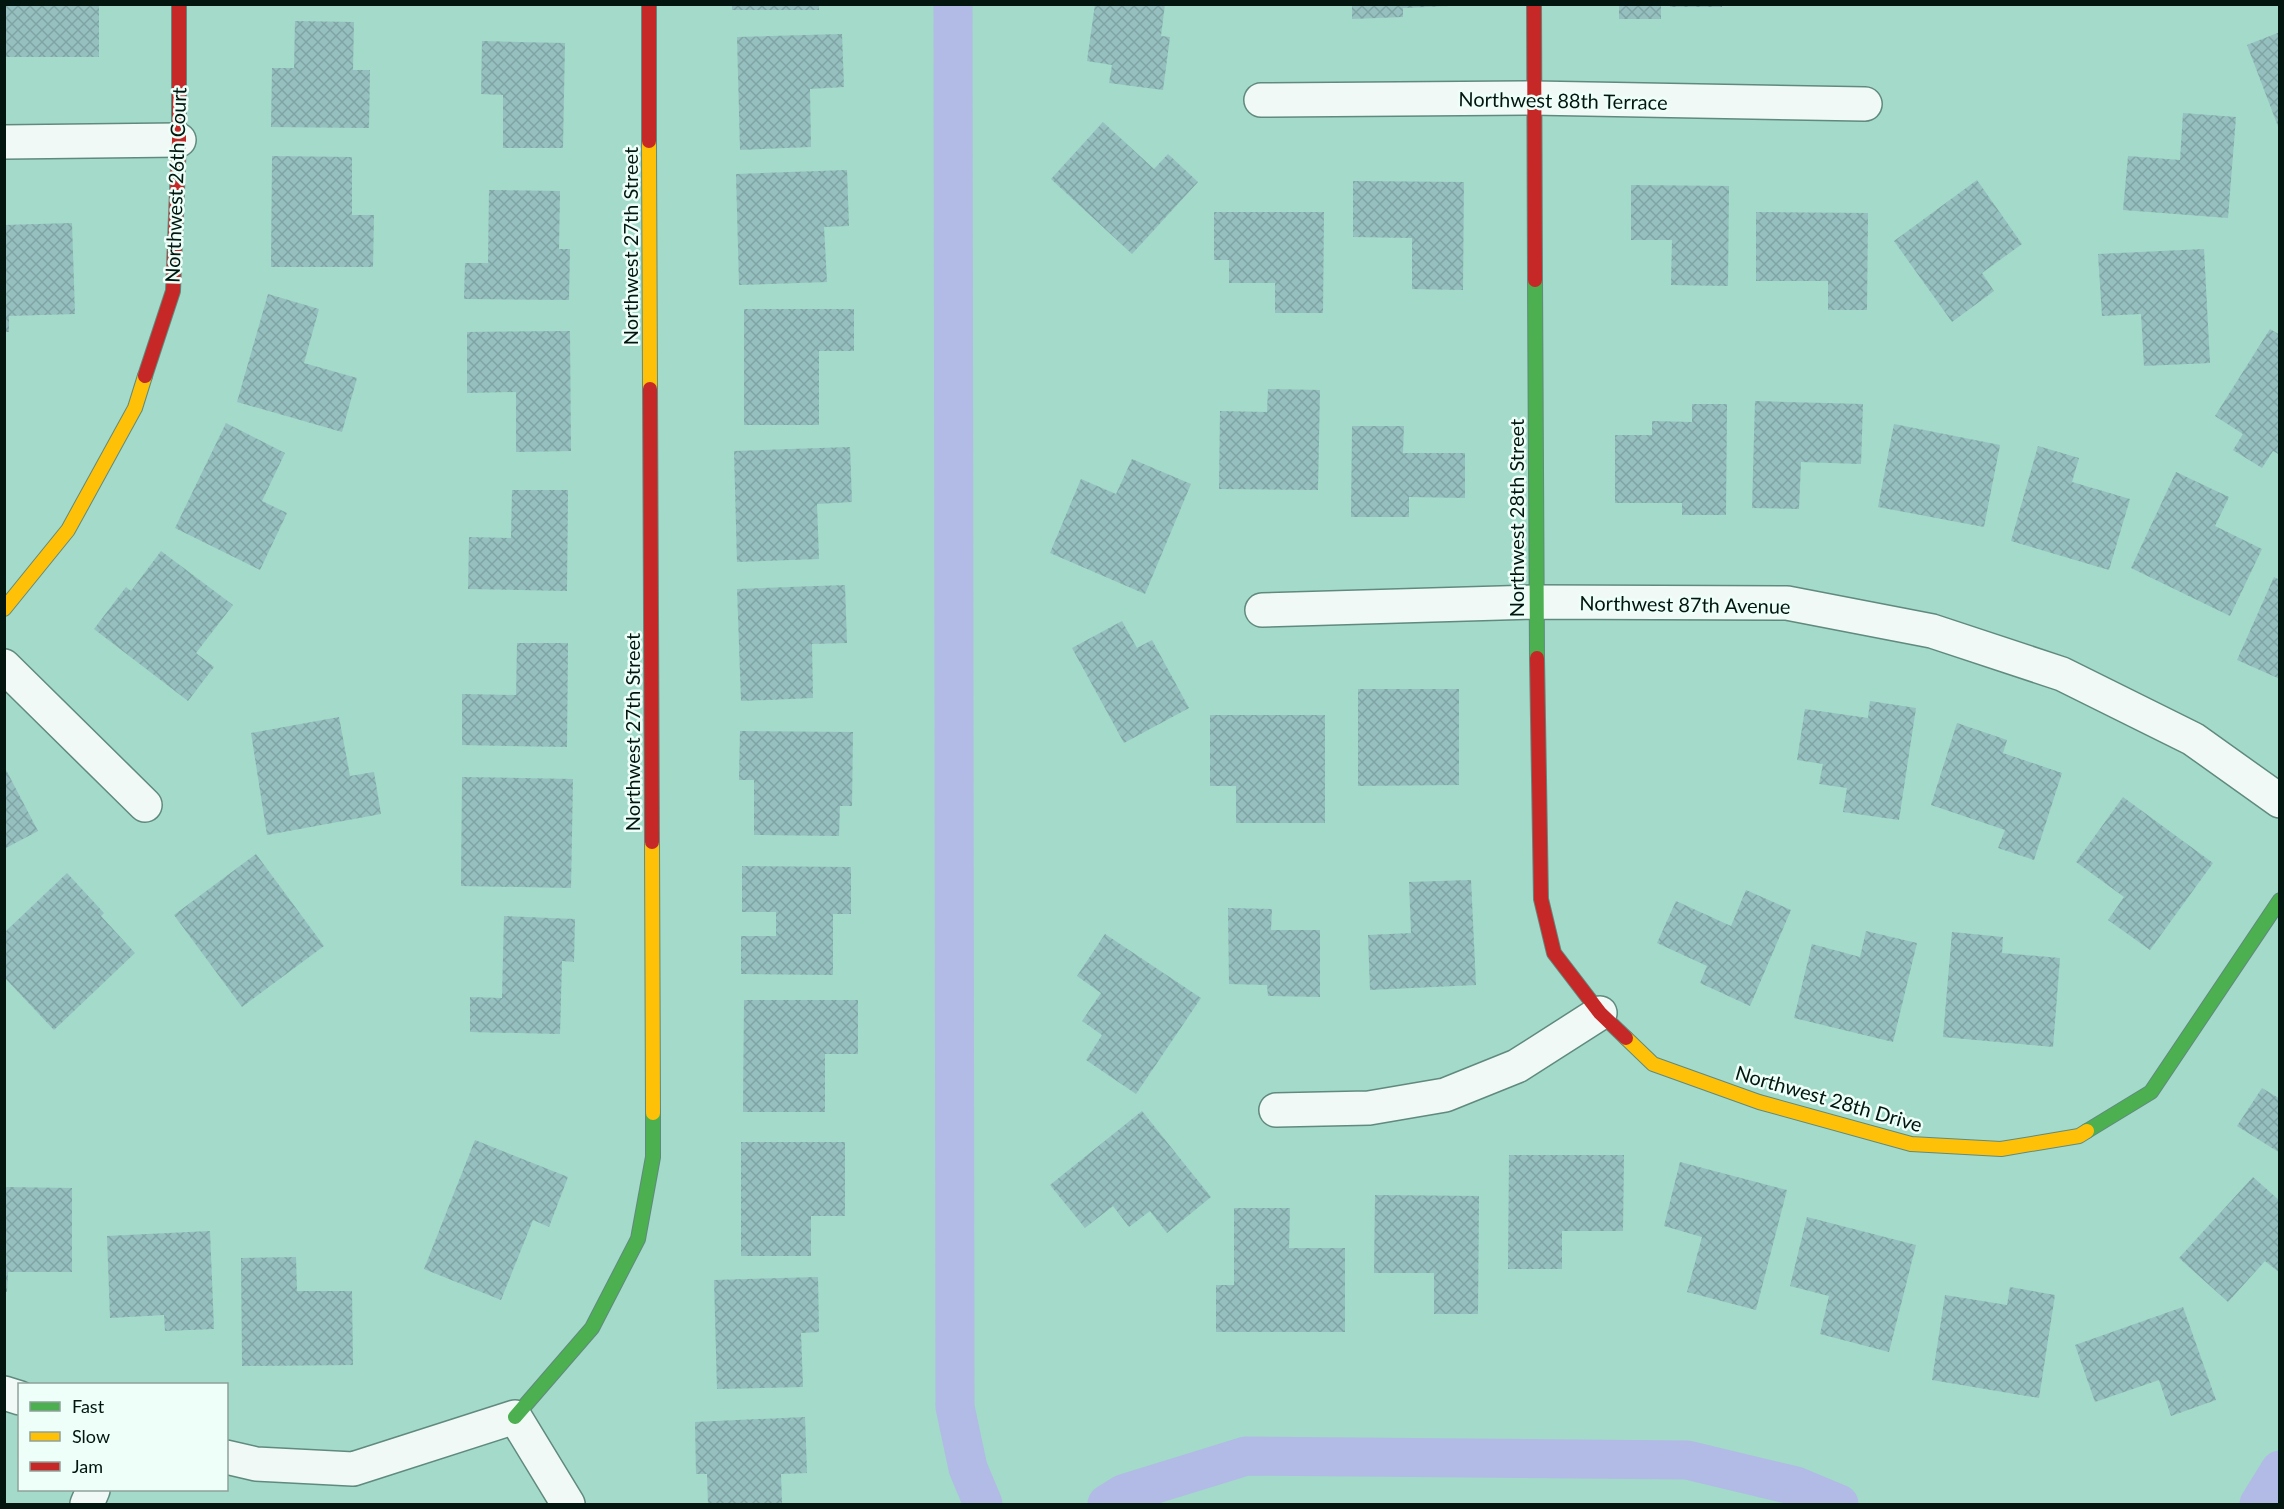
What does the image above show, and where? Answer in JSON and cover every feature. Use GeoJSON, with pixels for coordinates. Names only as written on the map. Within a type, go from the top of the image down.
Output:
{"type":"FeatureCollection","features":[{"type":"Feature","properties":{"kind":"street","name":"Northwest 26th Court"},"geometry":{"type":"LineString","coordinates":[[4,609],[68,530],[135,408],[172,291],[179,140],[179,4]]}},
{"type":"Feature","properties":{"kind":"street","name":"Northwest 27th Street"},"geometry":{"type":"LineString","coordinates":[[515,1417],[591,1328],[602,1309],[638,1239],[652,1157],[649,4]]}},
{"type":"Feature","properties":{"kind":"street","name":"Northwest 28th Street"},"geometry":{"type":"LineString","coordinates":[[1534,4],[1536,602],[1541,899],[1554,954],[1600,1013]]}},
{"type":"Feature","properties":{"kind":"street","name":"Northwest 88th Terrace"},"geometry":{"type":"LineString","coordinates":[[1261,100],[1533,98],[1865,104]]}},
{"type":"Feature","properties":{"kind":"street"},"geometry":{"type":"LineString","coordinates":[[4,142],[179,140]]}},
{"type":"Feature","properties":{"kind":"street","name":"Northwest 87th Avenue"},"geometry":{"type":"LineString","coordinates":[[1262,610],[1536,602],[1786,603],[1932,631],[2062,674],[2193,739],[2280,801]]}},
{"type":"Feature","properties":{"kind":"street"},"geometry":{"type":"LineString","coordinates":[[4,666],[145,805]]}},
{"type":"Feature","properties":{"kind":"street","name":"Northwest 28th Drive"},"geometry":{"type":"LineString","coordinates":[[1600,1013],[1653,1064],[1759,1101],[1911,1144],[2001,1149],[2079,1136],[2151,1092],[2280,900]]}},
{"type":"Feature","properties":{"kind":"street"},"geometry":{"type":"LineString","coordinates":[[1276,1110],[1369,1108],[1445,1095],[1517,1066],[1600,1013]]}},
{"type":"Feature","properties":{"kind":"street"},"geometry":{"type":"LineString","coordinates":[[228,1457],[256,1464],[353,1469],[515,1417],[568,1504]]}},
{"type":"Feature","properties":{"kind":"building"},"geometry":{"type":"Polygon","coordinates":[[[4,4],[99,4],[99,57],[4,57],[4,4]]]}},
{"type":"Feature","properties":{"kind":"building"},"geometry":{"type":"Polygon","coordinates":[[[732,4],[819,4],[819,10],[732,10],[732,4]]]}},
{"type":"Feature","properties":{"kind":"building"},"geometry":{"type":"Polygon","coordinates":[[[1095,4],[1165,4],[1161,36],[1170,37],[1163,90],[1109,83],[1112,65],[1087,61],[1095,4]]]}},
{"type":"Feature","properties":{"kind":"building"},"geometry":{"type":"Polygon","coordinates":[[[1352,4],[1449,4],[1449,6],[1403,8],[1403,17],[1352,19],[1352,4]]]}},
{"type":"Feature","properties":{"kind":"building"},"geometry":{"type":"Polygon","coordinates":[[[1619,4],[1661,4],[1661,19],[1619,19],[1619,4]]]}},
{"type":"Feature","properties":{"kind":"building"},"geometry":{"type":"Polygon","coordinates":[[[1670,4],[1722,4],[1722,7],[1670,7],[1670,4]]]}},
{"type":"Feature","properties":{"kind":"building"},"geometry":{"type":"Polygon","coordinates":[[[295,21],[354,22],[353,70],[370,70],[369,128],[271,127],[272,68],[294,68],[295,21]]]}},
{"type":"Feature","properties":{"kind":"building"},"geometry":{"type":"Polygon","coordinates":[[[2280,32],[2280,129],[2279,129],[2247,45],[2280,32]]]}},
{"type":"Feature","properties":{"kind":"building"},"geometry":{"type":"Polygon","coordinates":[[[842,34],[844,87],[810,89],[811,147],[740,150],[737,37],[842,34]]]}},
{"type":"Feature","properties":{"kind":"building"},"geometry":{"type":"Polygon","coordinates":[[[482,41],[565,43],[563,148],[503,148],[503,95],[481,94],[482,41]]]}},
{"type":"Feature","properties":{"kind":"building"},"geometry":{"type":"Polygon","coordinates":[[[2183,113],[2236,117],[2228,218],[2123,210],[2128,156],[2180,160],[2183,113]]]}},
{"type":"Feature","properties":{"kind":"building"},"geometry":{"type":"Polygon","coordinates":[[[1103,122],[1154,169],[1168,154],[1198,182],[1132,254],[1051,179],[1103,122]]]}},
{"type":"Feature","properties":{"kind":"building"},"geometry":{"type":"Polygon","coordinates":[[[272,156],[352,157],[352,215],[374,215],[373,267],[271,267],[272,156]]]}},
{"type":"Feature","properties":{"kind":"building"},"geometry":{"type":"Polygon","coordinates":[[[847,170],[849,226],[824,227],[827,282],[739,285],[736,174],[847,170]]]}},
{"type":"Feature","properties":{"kind":"building"},"geometry":{"type":"Polygon","coordinates":[[[1977,180],[2022,244],[1982,273],[1994,291],[1952,322],[1894,241],[1977,180]]]}},
{"type":"Feature","properties":{"kind":"building"},"geometry":{"type":"Polygon","coordinates":[[[1353,181],[1464,182],[1463,290],[1412,289],[1412,238],[1353,237],[1353,181]]]}},
{"type":"Feature","properties":{"kind":"building"},"geometry":{"type":"Polygon","coordinates":[[[1631,185],[1729,186],[1728,286],[1671,285],[1672,240],[1631,240],[1631,185]]]}},
{"type":"Feature","properties":{"kind":"building"},"geometry":{"type":"Polygon","coordinates":[[[489,190],[560,191],[559,249],[570,249],[569,300],[464,299],[465,263],[488,263],[489,190]]]}},
{"type":"Feature","properties":{"kind":"building"},"geometry":{"type":"Polygon","coordinates":[[[1214,212],[1324,212],[1323,313],[1275,313],[1275,283],[1229,283],[1229,260],[1214,260],[1214,212]]]}},
{"type":"Feature","properties":{"kind":"building"},"geometry":{"type":"Polygon","coordinates":[[[1756,212],[1868,213],[1867,310],[1828,310],[1828,281],[1756,281],[1756,212]]]}},
{"type":"Feature","properties":{"kind":"building"},"geometry":{"type":"Polygon","coordinates":[[[72,223],[75,314],[9,316],[9,332],[4,332],[4,225],[72,223]]]}},
{"type":"Feature","properties":{"kind":"building"},"geometry":{"type":"Polygon","coordinates":[[[2204,249],[2210,363],[2144,366],[2141,314],[2102,316],[2098,254],[2204,249]]]}},
{"type":"Feature","properties":{"kind":"building"},"geometry":{"type":"Polygon","coordinates":[[[268,294],[319,309],[304,363],[357,378],[342,432],[237,402],[268,294]]]}},
{"type":"Feature","properties":{"kind":"building"},"geometry":{"type":"Polygon","coordinates":[[[744,309],[854,309],[854,351],[819,351],[819,425],[744,425],[744,309]]]}},
{"type":"Feature","properties":{"kind":"building"},"geometry":{"type":"Polygon","coordinates":[[[2270,329],[2280,335],[2280,455],[2273,451],[2262,468],[2233,450],[2243,434],[2215,416],[2270,329]]]}},
{"type":"Feature","properties":{"kind":"building"},"geometry":{"type":"Polygon","coordinates":[[[570,331],[571,451],[516,452],[516,392],[467,393],[467,332],[570,331]]]}},
{"type":"Feature","properties":{"kind":"building"},"geometry":{"type":"Polygon","coordinates":[[[1268,389],[1320,390],[1318,490],[1219,489],[1220,411],[1267,412],[1268,389]]]}},
{"type":"Feature","properties":{"kind":"building"},"geometry":{"type":"Polygon","coordinates":[[[1755,401],[1863,404],[1861,464],[1801,462],[1799,509],[1752,508],[1755,401]]]}},
{"type":"Feature","properties":{"kind":"building"},"geometry":{"type":"Polygon","coordinates":[[[1692,404],[1727,404],[1726,515],[1682,515],[1682,503],[1615,503],[1615,435],[1652,435],[1652,421],[1692,422],[1692,404]]]}},
{"type":"Feature","properties":{"kind":"building"},"geometry":{"type":"Polygon","coordinates":[[[226,423],[285,453],[262,501],[287,513],[260,570],[175,528],[226,423]]]}},
{"type":"Feature","properties":{"kind":"building"},"geometry":{"type":"Polygon","coordinates":[[[1894,424],[2000,445],[1984,527],[1878,507],[1894,424]]]}},
{"type":"Feature","properties":{"kind":"building"},"geometry":{"type":"Polygon","coordinates":[[[1352,426],[1404,426],[1403,453],[1465,453],[1465,498],[1409,497],[1409,517],[1351,517],[1352,426]]]}},
{"type":"Feature","properties":{"kind":"building"},"geometry":{"type":"Polygon","coordinates":[[[2038,446],[2079,458],[2072,482],[2130,499],[2109,570],[2011,541],[2038,446]]]}},
{"type":"Feature","properties":{"kind":"building"},"geometry":{"type":"Polygon","coordinates":[[[850,447],[852,502],[817,504],[819,559],[737,562],[734,451],[850,447]]]}},
{"type":"Feature","properties":{"kind":"building"},"geometry":{"type":"Polygon","coordinates":[[[1132,459],[1191,484],[1145,594],[1050,553],[1081,479],[1116,494],[1132,459]]]}},
{"type":"Feature","properties":{"kind":"building"},"geometry":{"type":"Polygon","coordinates":[[[2176,472],[2229,497],[2215,526],[2262,549],[2230,616],[2131,568],[2176,472]]]}},
{"type":"Feature","properties":{"kind":"building"},"geometry":{"type":"Polygon","coordinates":[[[512,490],[568,490],[567,591],[468,589],[469,537],[511,538],[512,490]]]}},
{"type":"Feature","properties":{"kind":"building"},"geometry":{"type":"Polygon","coordinates":[[[161,551],[233,605],[196,653],[214,667],[188,701],[94,629],[126,587],[131,591],[161,551]]]}},
{"type":"Feature","properties":{"kind":"building"},"geometry":{"type":"Polygon","coordinates":[[[2274,577],[2280,580],[2280,679],[2237,660],[2274,577]]]}},
{"type":"Feature","properties":{"kind":"building"},"geometry":{"type":"Polygon","coordinates":[[[845,585],[847,643],[812,644],[813,698],[741,701],[737,589],[845,585]]]}},
{"type":"Feature","properties":{"kind":"building"},"geometry":{"type":"Polygon","coordinates":[[[1122,621],[1137,648],[1152,640],[1189,708],[1124,743],[1072,648],[1122,621]]]}},
{"type":"Feature","properties":{"kind":"building"},"geometry":{"type":"Polygon","coordinates":[[[517,643],[568,643],[567,747],[462,745],[462,694],[516,695],[517,643]]]}},
{"type":"Feature","properties":{"kind":"building"},"geometry":{"type":"Polygon","coordinates":[[[1358,689],[1459,689],[1459,785],[1358,786],[1358,689]]]}},
{"type":"Feature","properties":{"kind":"building"},"geometry":{"type":"Polygon","coordinates":[[[1870,701],[1916,708],[1899,820],[1843,812],[1847,788],[1819,784],[1823,764],[1797,760],[1805,709],[1868,718],[1870,701]]]}},
{"type":"Feature","properties":{"kind":"building"},"geometry":{"type":"Polygon","coordinates":[[[1210,715],[1325,715],[1325,823],[1236,823],[1236,786],[1210,786],[1210,715]]]}},
{"type":"Feature","properties":{"kind":"building"},"geometry":{"type":"Polygon","coordinates":[[[339,717],[350,776],[374,772],[381,814],[267,835],[251,733],[339,717]]]}},
{"type":"Feature","properties":{"kind":"building"},"geometry":{"type":"Polygon","coordinates":[[[1957,723],[2007,740],[2003,753],[2062,773],[2034,860],[1998,848],[2005,830],[1931,805],[1957,723]]]}},
{"type":"Feature","properties":{"kind":"building"},"geometry":{"type":"Polygon","coordinates":[[[740,731],[853,732],[852,806],[840,806],[839,836],[754,835],[754,780],[739,780],[740,731]]]}},
{"type":"Feature","properties":{"kind":"building"},"geometry":{"type":"Polygon","coordinates":[[[4,766],[38,831],[4,849],[4,766]]]}},
{"type":"Feature","properties":{"kind":"building"},"geometry":{"type":"Polygon","coordinates":[[[462,777],[573,779],[571,888],[461,886],[462,777]]]}},
{"type":"Feature","properties":{"kind":"building"},"geometry":{"type":"Polygon","coordinates":[[[2123,797],[2213,863],[2150,950],[2108,920],[2124,897],[2076,862],[2123,797]]]}},
{"type":"Feature","properties":{"kind":"building"},"geometry":{"type":"Polygon","coordinates":[[[256,854],[324,946],[242,1007],[174,915],[256,854]]]}},
{"type":"Feature","properties":{"kind":"building"},"geometry":{"type":"Polygon","coordinates":[[[742,866],[851,867],[851,914],[833,914],[833,975],[741,974],[741,936],[776,936],[776,912],[742,912],[742,866]]]}},
{"type":"Feature","properties":{"kind":"building"},"geometry":{"type":"Polygon","coordinates":[[[67,873],[104,913],[101,916],[135,953],[54,1030],[4,977],[4,933],[67,873]]]}},
{"type":"Feature","properties":{"kind":"building"},"geometry":{"type":"Polygon","coordinates":[[[1471,880],[1476,985],[1370,990],[1368,935],[1411,933],[1409,882],[1471,880]]]}},
{"type":"Feature","properties":{"kind":"building"},"geometry":{"type":"Polygon","coordinates":[[[1746,890],[1791,910],[1750,1006],[1700,983],[1707,966],[1657,943],[1676,901],[1731,926],[1746,890]]]}},
{"type":"Feature","properties":{"kind":"building"},"geometry":{"type":"Polygon","coordinates":[[[1228,908],[1272,909],[1271,930],[1320,930],[1320,997],[1268,996],[1267,985],[1229,984],[1228,908]]]}},
{"type":"Feature","properties":{"kind":"building"},"geometry":{"type":"Polygon","coordinates":[[[504,916],[575,919],[574,962],[562,961],[560,1034],[470,1032],[470,997],[502,998],[504,916]]]}},
{"type":"Feature","properties":{"kind":"building"},"geometry":{"type":"Polygon","coordinates":[[[1866,931],[1917,943],[1893,1042],[1794,1018],[1812,944],[1860,957],[1866,931]]]}},
{"type":"Feature","properties":{"kind":"building"},"geometry":{"type":"Polygon","coordinates":[[[1952,932],[2003,937],[2002,953],[2060,958],[2053,1047],[1943,1037],[1952,932]]]}},
{"type":"Feature","properties":{"kind":"building"},"geometry":{"type":"Polygon","coordinates":[[[1105,934],[1201,998],[1136,1094],[1086,1060],[1102,1035],[1082,1021],[1101,993],[1077,976],[1105,934]]]}},
{"type":"Feature","properties":{"kind":"building"},"geometry":{"type":"Polygon","coordinates":[[[744,1000],[858,1000],[858,1054],[825,1054],[825,1112],[743,1112],[744,1000]]]}},
{"type":"Feature","properties":{"kind":"building"},"geometry":{"type":"Polygon","coordinates":[[[2262,1088],[2280,1099],[2280,1153],[2237,1126],[2262,1088]]]}},
{"type":"Feature","properties":{"kind":"building"},"geometry":{"type":"Polygon","coordinates":[[[1142,1111],[1211,1197],[1167,1233],[1150,1211],[1129,1227],[1113,1206],[1085,1228],[1050,1185],[1142,1111]]]}},
{"type":"Feature","properties":{"kind":"building"},"geometry":{"type":"Polygon","coordinates":[[[475,1140],[568,1177],[549,1227],[533,1220],[501,1300],[424,1269],[475,1140]]]}},
{"type":"Feature","properties":{"kind":"building"},"geometry":{"type":"Polygon","coordinates":[[[741,1142],[845,1142],[845,1216],[811,1216],[811,1256],[741,1256],[741,1142]]]}},
{"type":"Feature","properties":{"kind":"building"},"geometry":{"type":"Polygon","coordinates":[[[1509,1155],[1624,1155],[1623,1231],[1562,1231],[1562,1269],[1508,1269],[1509,1155]]]}},
{"type":"Feature","properties":{"kind":"building"},"geometry":{"type":"Polygon","coordinates":[[[1680,1162],[1787,1190],[1756,1310],[1687,1292],[1702,1237],[1664,1226],[1680,1162]]]}},
{"type":"Feature","properties":{"kind":"building"},"geometry":{"type":"Polygon","coordinates":[[[2253,1177],[2280,1201],[2280,1273],[2265,1261],[2228,1302],[2179,1258],[2253,1177]]]}},
{"type":"Feature","properties":{"kind":"building"},"geometry":{"type":"Polygon","coordinates":[[[4,1187],[72,1188],[72,1272],[8,1272],[7,1292],[4,1292],[4,1187]]]}},
{"type":"Feature","properties":{"kind":"building"},"geometry":{"type":"Polygon","coordinates":[[[1375,1195],[1479,1196],[1478,1314],[1434,1314],[1434,1273],[1374,1273],[1375,1195]]]}},
{"type":"Feature","properties":{"kind":"building"},"geometry":{"type":"Polygon","coordinates":[[[1234,1208],[1290,1208],[1289,1248],[1345,1248],[1345,1332],[1216,1332],[1216,1285],[1234,1285],[1234,1208]]]}},
{"type":"Feature","properties":{"kind":"building"},"geometry":{"type":"Polygon","coordinates":[[[1807,1217],[1916,1245],[1889,1352],[1820,1334],[1829,1296],[1790,1286],[1807,1217]]]}},
{"type":"Feature","properties":{"kind":"building"},"geometry":{"type":"Polygon","coordinates":[[[210,1231],[214,1329],[165,1331],[164,1315],[110,1318],[107,1236],[210,1231]]]}},
{"type":"Feature","properties":{"kind":"building"},"geometry":{"type":"Polygon","coordinates":[[[296,1257],[297,1291],[352,1291],[353,1365],[242,1366],[241,1258],[296,1257]]]}},
{"type":"Feature","properties":{"kind":"building"},"geometry":{"type":"Polygon","coordinates":[[[818,1277],[819,1332],[801,1333],[803,1387],[717,1389],[714,1280],[818,1277]]]}},
{"type":"Feature","properties":{"kind":"building"},"geometry":{"type":"Polygon","coordinates":[[[2010,1287],[2055,1295],[2039,1398],[1932,1380],[1945,1295],[2007,1305],[2010,1287]]]}},
{"type":"Feature","properties":{"kind":"building"},"geometry":{"type":"Polygon","coordinates":[[[2183,1307],[2216,1400],[2171,1416],[2159,1380],[2095,1402],[2075,1345],[2183,1307]]]}},
{"type":"Feature","properties":{"kind":"building"},"geometry":{"type":"Polygon","coordinates":[[[805,1417],[807,1473],[781,1474],[782,1504],[708,1504],[707,1474],[696,1474],[695,1422],[805,1417]]]}},
{"type":"Feature","properties":{"kind":"waterway"},"geometry":{"type":"LineString","coordinates":[[953,4],[955,1407],[968,1468],[983,1504]]}},
{"type":"Feature","properties":{"kind":"waterway"},"geometry":{"type":"LineString","coordinates":[[1107,1504],[1123,1494],[1246,1456],[1687,1460],[1796,1486],[1839,1504]]}},
{"type":"Feature","properties":{"kind":"waterway"},"geometry":{"type":"LineString","coordinates":[[2259,1504],[2280,1470]]}},
{"type":"Feature","properties":{"kind":"traffic: fast"},"geometry":{"type":"LineString","coordinates":[[1535,280],[1537,658]]}},
{"type":"Feature","properties":{"kind":"traffic: fast"},"geometry":{"type":"LineString","coordinates":[[2087,1131],[2151,1092],[2280,900]]}},
{"type":"Feature","properties":{"kind":"traffic: fast"},"geometry":{"type":"LineString","coordinates":[[515,1417],[592,1328],[638,1239],[653,1157],[653,1113]]}},
{"type":"Feature","properties":{"kind":"traffic: slow"},"geometry":{"type":"LineString","coordinates":[[649,141],[650,389]]}},
{"type":"Feature","properties":{"kind":"traffic: slow"},"geometry":{"type":"LineString","coordinates":[[4,609],[68,530],[135,408],[145,376]]}},
{"type":"Feature","properties":{"kind":"traffic: slow"},"geometry":{"type":"LineString","coordinates":[[652,842],[653,1113]]}},
{"type":"Feature","properties":{"kind":"traffic: slow"},"geometry":{"type":"LineString","coordinates":[[1626,1038],[1653,1064],[1759,1102],[1911,1144],[2001,1149],[2079,1136],[2087,1131]]}},
{"type":"Feature","properties":{"kind":"traffic: jam"},"geometry":{"type":"LineString","coordinates":[[145,376],[173,291],[179,140],[179,4]]}},
{"type":"Feature","properties":{"kind":"traffic: jam"},"geometry":{"type":"LineString","coordinates":[[649,4],[649,141]]}},
{"type":"Feature","properties":{"kind":"traffic: jam"},"geometry":{"type":"LineString","coordinates":[[1534,4],[1535,280]]}},
{"type":"Feature","properties":{"kind":"traffic: jam"},"geometry":{"type":"LineString","coordinates":[[650,389],[652,842]]}},
{"type":"Feature","properties":{"kind":"traffic: jam"},"geometry":{"type":"LineString","coordinates":[[1537,658],[1541,899],[1554,953],[1600,1013],[1626,1038]]}}]}
